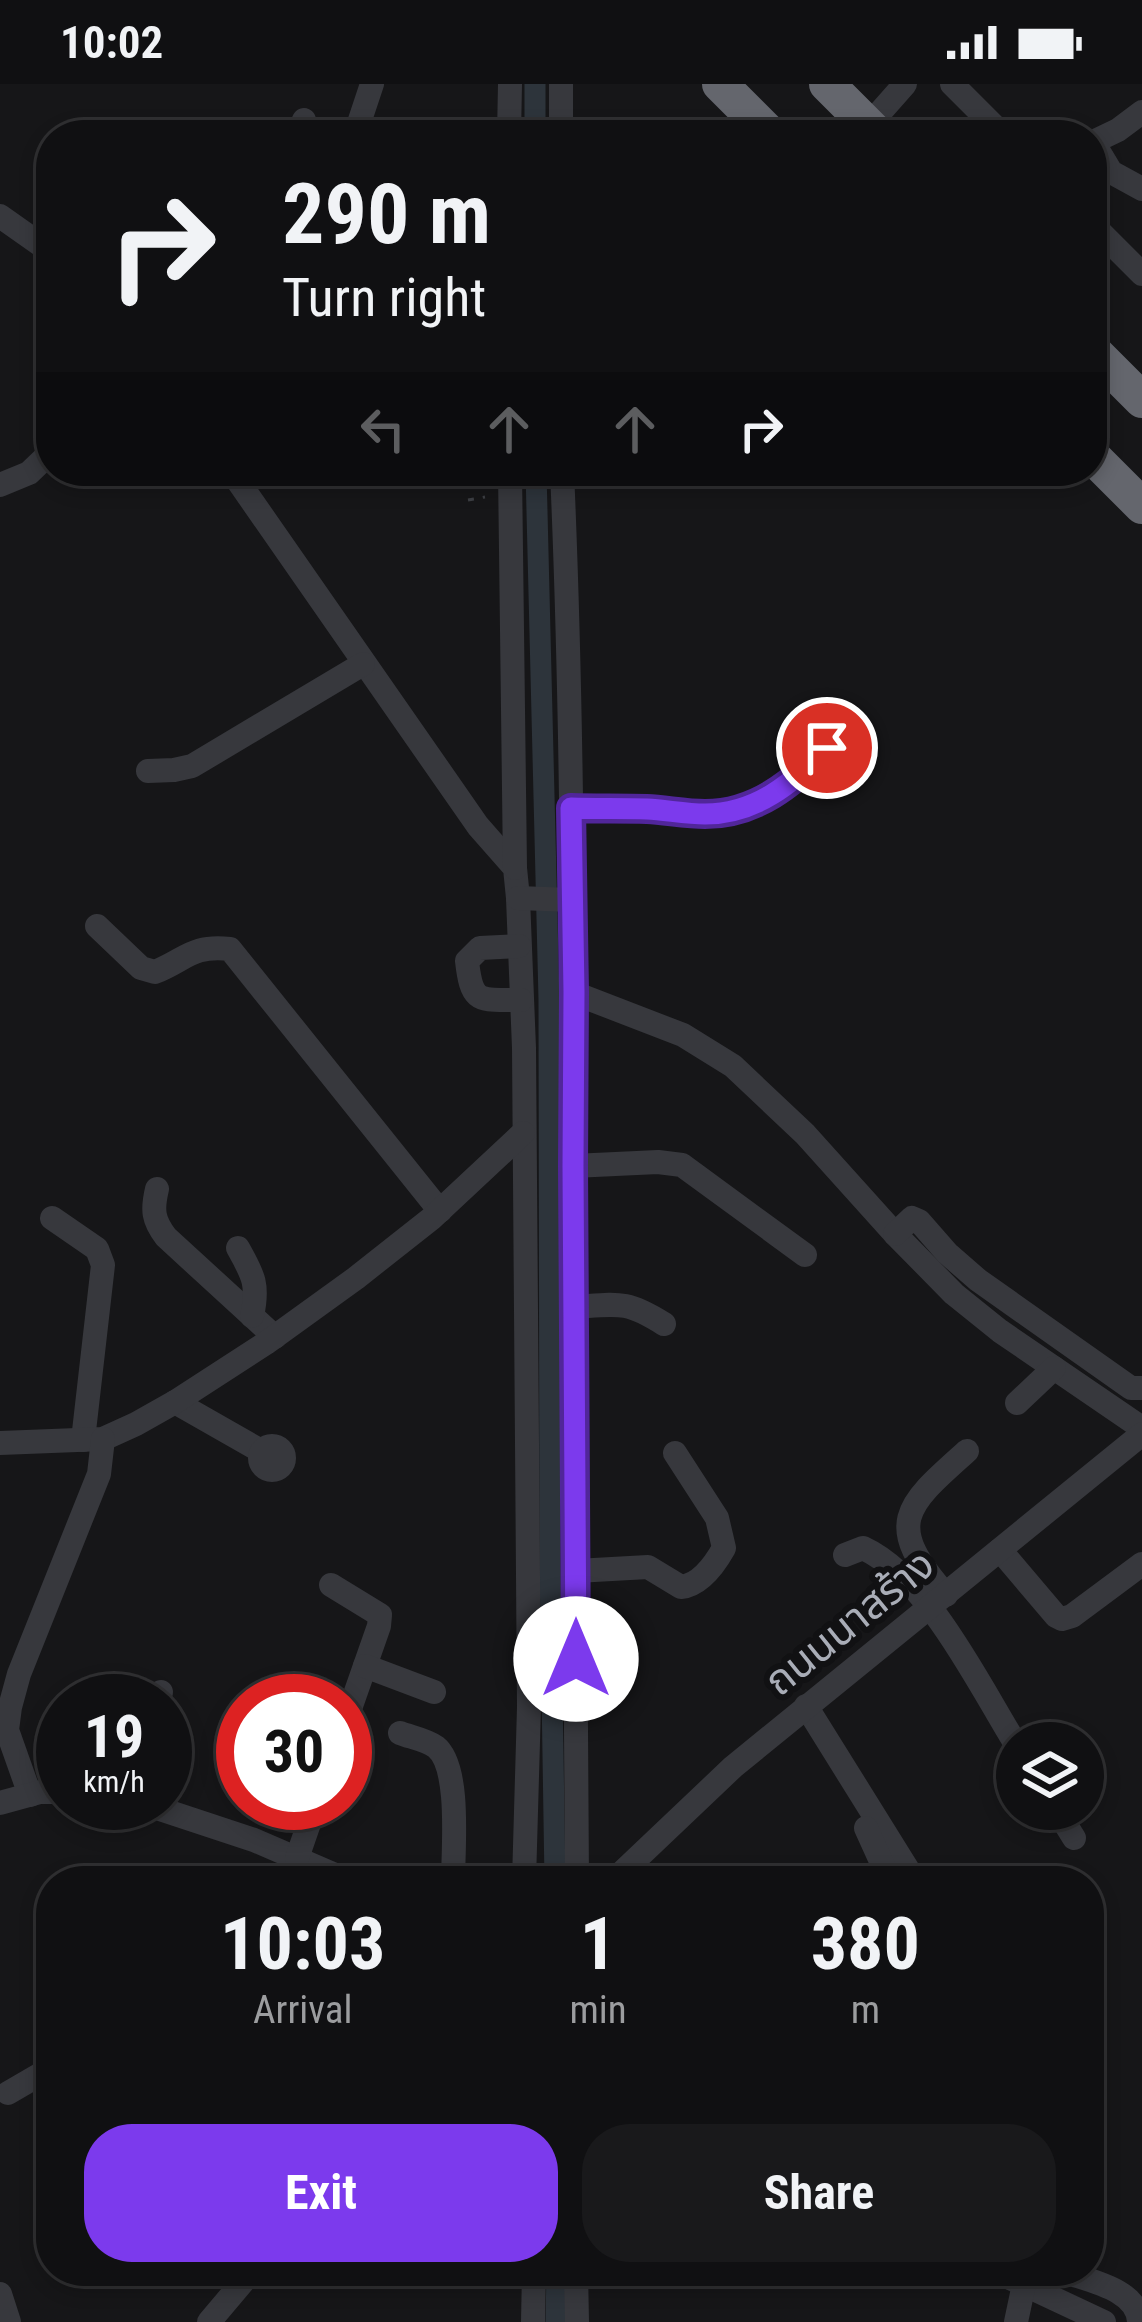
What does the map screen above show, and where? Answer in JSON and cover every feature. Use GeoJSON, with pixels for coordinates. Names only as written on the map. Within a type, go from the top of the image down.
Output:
{"type":"FeatureCollection","features":[{"type":"Feature","properties":{"kind":"highway"},"geometry":{"type":"LineString","coordinates":[[720,84],[756,120]]}},
{"type":"Feature","properties":{"kind":"highway"},"geometry":{"type":"LineString","coordinates":[[827,84],[863,120]]}},
{"type":"Feature","properties":{"kind":"highway"},"geometry":{"type":"LineString","coordinates":[[1107,365],[1142,400]]}},
{"type":"Feature","properties":{"kind":"highway"},"geometry":{"type":"LineString","coordinates":[[1107,471],[1142,506]]}},
{"type":"Feature","properties":{"kind":"street"},"geometry":{"type":"LineString","coordinates":[[361,120],[372,84]]}},
{"type":"Feature","properties":{"kind":"street"},"geometry":{"type":"LineString","coordinates":[[509,120],[510,84]]}},
{"type":"Feature","properties":{"kind":"street"},"geometry":{"type":"LineString","coordinates":[[561,84],[561,120]]}},
{"type":"Feature","properties":{"kind":"street"},"geometry":{"type":"LineString","coordinates":[[873,120],[904,84]]}},
{"type":"Feature","properties":{"kind":"street"},"geometry":{"type":"LineString","coordinates":[[952,84],[988,120]]}},
{"type":"Feature","properties":{"kind":"street"},"geometry":{"type":"LineString","coordinates":[[1107,135],[1142,112]]}},
{"type":"Feature","properties":{"kind":"street"},"geometry":{"type":"LineString","coordinates":[[1107,165],[1142,189]]}},
{"type":"Feature","properties":{"kind":"street"},"geometry":{"type":"LineString","coordinates":[[0,216],[36,241]]}},
{"type":"Feature","properties":{"kind":"street"},"geometry":{"type":"LineString","coordinates":[[1107,239],[1142,274]]}},
{"type":"Feature","properties":{"kind":"street"},"geometry":{"type":"LineString","coordinates":[[0,485],[36,466]]}},
{"type":"Feature","properties":{"kind":"street"},"geometry":{"type":"LineString","coordinates":[[241,486],[478,826],[515,868]]}},
{"type":"Feature","properties":{"kind":"street"},"geometry":{"type":"LineString","coordinates":[[510,486],[515,868],[524,899],[520,946],[529,1707],[524,1866]]}},
{"type":"Feature","properties":{"kind":"street"},"geometry":{"type":"LineString","coordinates":[[563,486],[570,663],[566,900],[574,992],[578,1866]]}},
{"type":"Feature","properties":{"kind":"street"},"geometry":{"type":"LineString","coordinates":[[148,771],[192,766],[363,664]]}},
{"type":"Feature","properties":{"kind":"street"},"geometry":{"type":"LineString","coordinates":[[571,808],[725,813],[774,795],[827,748]]}},
{"type":"Feature","properties":{"kind":"street"},"geometry":{"type":"LineString","coordinates":[[524,899],[566,900]]}},
{"type":"Feature","properties":{"kind":"street"},"geometry":{"type":"LineString","coordinates":[[97,926],[141,968],[155,973],[186,954],[209,947],[230,949],[440,1211]]}},
{"type":"Feature","properties":{"kind":"street"},"geometry":{"type":"LineString","coordinates":[[520,946],[480,948],[467,961],[470,986],[482,999],[521,1000]]}},
{"type":"Feature","properties":{"kind":"street"},"geometry":{"type":"LineString","coordinates":[[574,992],[683,1035],[734,1066],[805,1134],[954,1294],[1142,1431]]}},
{"type":"Feature","properties":{"kind":"street"},"geometry":{"type":"LineString","coordinates":[[0,1443],[93,1440],[175,1402],[344,1287],[440,1211],[523,1133]]}},
{"type":"Feature","properties":{"kind":"street"},"geometry":{"type":"LineString","coordinates":[[573,1166],[682,1165],[805,1255]]}},
{"type":"Feature","properties":{"kind":"street"},"geometry":{"type":"LineString","coordinates":[[157,1189],[155,1222],[166,1237],[275,1336]]}},
{"type":"Feature","properties":{"kind":"street"},"geometry":{"type":"LineString","coordinates":[[30,1795],[6,1740],[10,1707],[99,1474],[93,1440],[103,1265],[97,1249],[52,1218]]}},
{"type":"Feature","properties":{"kind":"street"},"geometry":{"type":"LineString","coordinates":[[895,1234],[912,1218],[919,1221],[946,1253],[979,1280],[1131,1388],[1142,1388]]}},
{"type":"Feature","properties":{"kind":"street"},"geometry":{"type":"LineString","coordinates":[[238,1248],[258,1292],[252,1316]]}},
{"type":"Feature","properties":{"kind":"street"},"geometry":{"type":"LineString","coordinates":[[574,1306],[618,1304],[638,1308],[664,1324]]}},
{"type":"Feature","properties":{"kind":"street"},"geometry":{"type":"LineString","coordinates":[[1017,1402],[1054,1369]]}},
{"type":"Feature","properties":{"kind":"street"},"geometry":{"type":"LineString","coordinates":[[175,1402],[261,1451]]}},
{"type":"Feature","properties":{"kind":"street","name":"ถนนนาสร้าง"},"geometry":{"type":"LineString","coordinates":[[629,1866],[733,1767],[1142,1431]]}},
{"type":"Feature","properties":{"kind":"street"},"geometry":{"type":"LineString","coordinates":[[967,1450],[921,1491],[907,1524],[912,1547],[938,1601],[1003,1722]]}},
{"type":"Feature","properties":{"kind":"street"},"geometry":{"type":"LineString","coordinates":[[576,1570],[648,1567],[681,1587],[689,1586],[716,1562],[724,1548],[717,1518],[674,1453]]}},
{"type":"Feature","properties":{"kind":"street"},"geometry":{"type":"LineString","coordinates":[[845,1555],[863,1548],[881,1556],[938,1601]]}},
{"type":"Feature","properties":{"kind":"street"},"geometry":{"type":"LineString","coordinates":[[1000,1550],[1062,1619],[1142,1564]]}},
{"type":"Feature","properties":{"kind":"street"},"geometry":{"type":"LineString","coordinates":[[331,1585],[380,1615],[362,1674]]}},
{"type":"Feature","properties":{"kind":"street"},"geometry":{"type":"LineString","coordinates":[[365,1666],[434,1692]]}},
{"type":"Feature","properties":{"kind":"street"},"geometry":{"type":"LineString","coordinates":[[806,1706],[906,1866]]}},
{"type":"Feature","properties":{"kind":"street"},"geometry":{"type":"LineString","coordinates":[[400,1732],[436,1747],[446,1762],[453,1798],[453,1866]]}},
{"type":"Feature","properties":{"kind":"street"},"geometry":{"type":"LineString","coordinates":[[856,1786],[860,1819],[883,1866]]}},
{"type":"Feature","properties":{"kind":"street"},"geometry":{"type":"LineString","coordinates":[[0,1803],[36,1794]]}},
{"type":"Feature","properties":{"kind":"street"},"geometry":{"type":"LineString","coordinates":[[192,1820],[315,1866]]}},
{"type":"Feature","properties":{"kind":"street"},"geometry":{"type":"LineString","coordinates":[[297,1858],[307,1830]]}},
{"type":"Feature","properties":{"kind":"street"},"geometry":{"type":"LineString","coordinates":[[1068,1830],[1073,1838]]}},
{"type":"Feature","properties":{"kind":"street"},"geometry":{"type":"LineString","coordinates":[[8,2093],[36,2077]]}},
{"type":"Feature","properties":{"kind":"street"},"geometry":{"type":"LineString","coordinates":[[209,2322],[239,2286]]}},
{"type":"Feature","properties":{"kind":"street"},"geometry":{"type":"LineString","coordinates":[[533,2322],[534,2286]]}},
{"type":"Feature","properties":{"kind":"street"},"geometry":{"type":"LineString","coordinates":[[576,2286],[577,2322]]}},
{"type":"Feature","properties":{"kind":"street"},"geometry":{"type":"LineString","coordinates":[[1008,2286],[1016,2322]]}},
{"type":"Feature","properties":{"kind":"street"},"geometry":{"type":"LineString","coordinates":[[1028,2286],[1104,2322]]}},
{"type":"Feature","properties":{"kind":"street"},"geometry":{"type":"LineString","coordinates":[[1102,2286],[1136,2305],[1139,2322]]}},
{"type":"Feature","properties":{"kind":"street"},"geometry":{"type":"LineString","coordinates":[[0,2294],[9,2322]]}},
{"type":"Feature","properties":{"kind":"waterway"},"geometry":{"type":"LineString","coordinates":[[535,84],[535,120]]}},
{"type":"Feature","properties":{"kind":"waterway"},"geometry":{"type":"LineString","coordinates":[[536,486],[549,999],[555,1866]]}},
{"type":"Feature","properties":{"kind":"waterway"},"geometry":{"type":"LineString","coordinates":[[556,2322],[557,2286]]}},
{"type":"Feature","properties":{"kind":"route"},"geometry":{"type":"LineString","coordinates":[[576,1659],[571,808],[725,813],[774,795],[827,748]]}}]}
